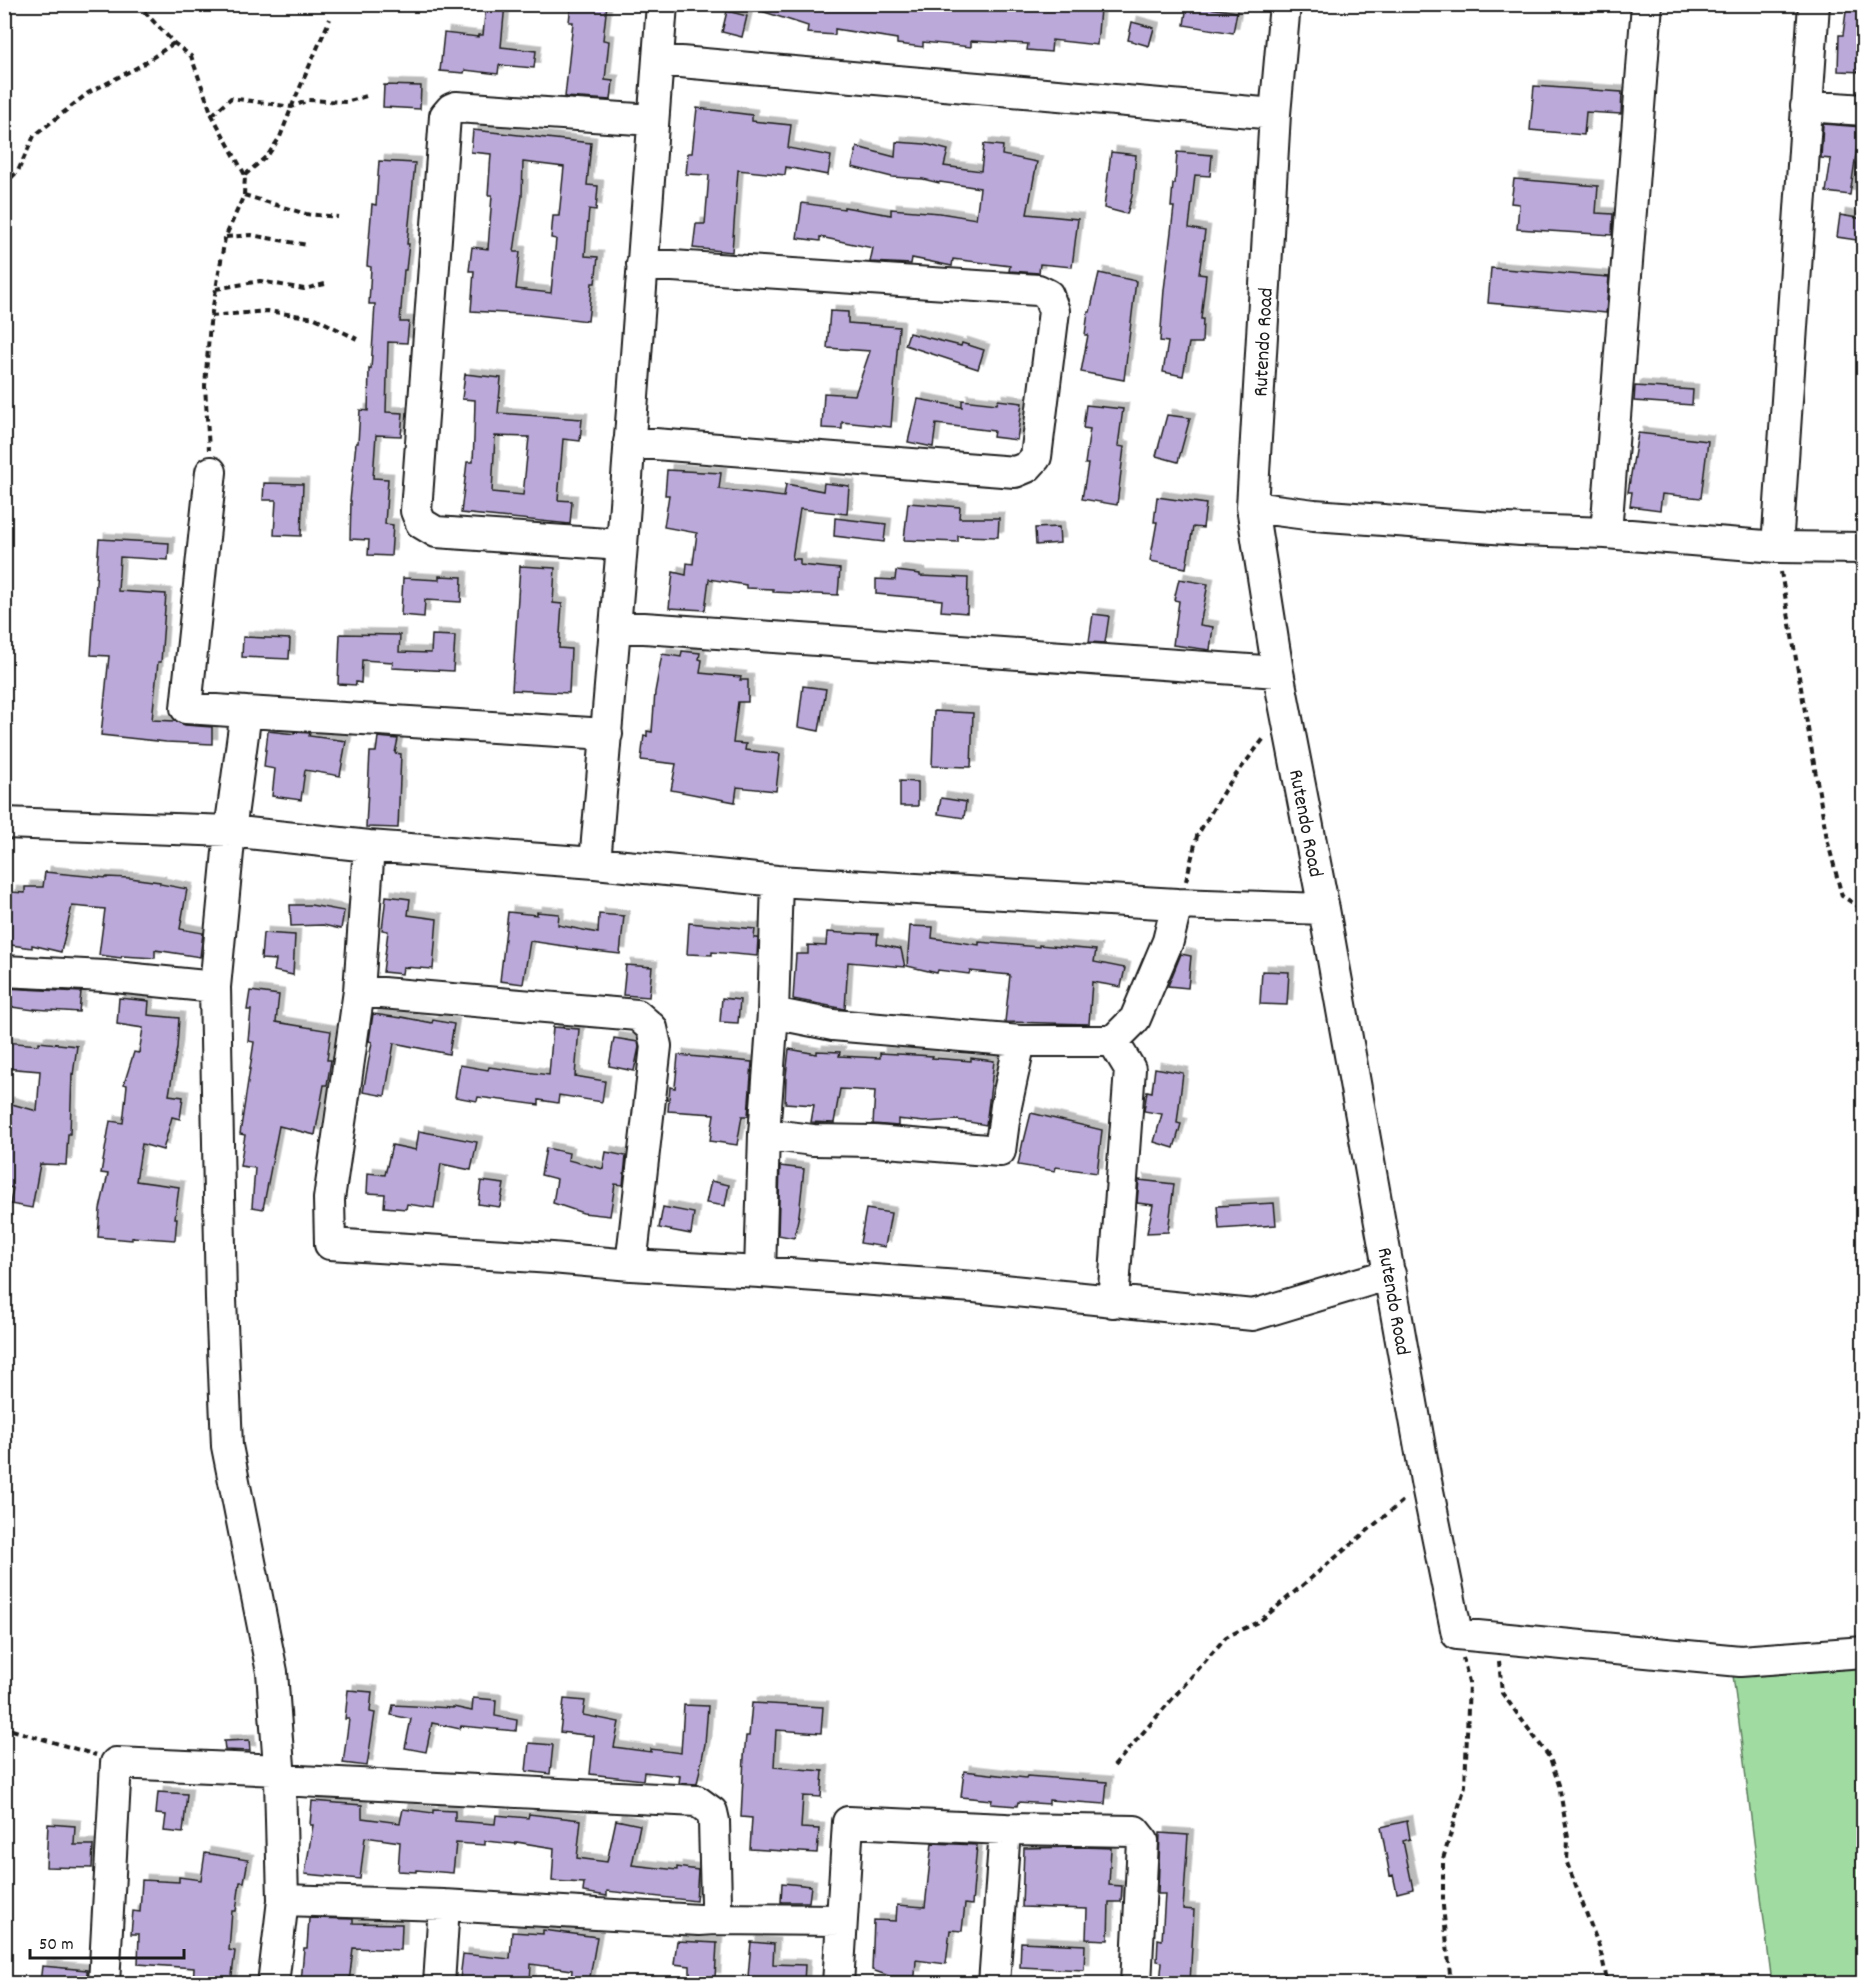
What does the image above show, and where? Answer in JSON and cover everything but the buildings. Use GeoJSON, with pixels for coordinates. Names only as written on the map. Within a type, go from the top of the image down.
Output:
{"type":"FeatureCollection","features":[{"type":"Feature","properties":{"kind":"street"},"geometry":{"type":"LineString","coordinates":[[595,863],[622,545],[662,4]]}},
{"type":"Feature","properties":{"kind":"street","name":"Rutendo Road"},"geometry":{"type":"LineString","coordinates":[[1285,4],[1275,114],[1252,507],[1278,672],[1324,909],[1426,1481],[1457,1634]]}},
{"type":"Feature","properties":{"kind":"street"},"geometry":{"type":"LineString","coordinates":[[1606,532],[1647,4]]}},
{"type":"Feature","properties":{"kind":"street"},"geometry":{"type":"LineString","coordinates":[[1777,547],[1814,4]]}},
{"type":"Feature","properties":{"kind":"street"},"geometry":{"type":"LineString","coordinates":[[658,60],[1275,114]]}},
{"type":"Feature","properties":{"kind":"street"},"geometry":{"type":"LineString","coordinates":[[1806,106],[1863,110]]}},
{"type":"Feature","properties":{"kind":"street"},"geometry":{"type":"LineString","coordinates":[[622,545],[436,532],[421,523],[416,511],[445,116],[456,107],[653,120]]}},
{"type":"Feature","properties":{"kind":"street"},"geometry":{"type":"LineString","coordinates":[[629,441],[1015,472],[1027,467],[1036,457],[1054,311],[1048,295],[1038,290],[642,264]]}},
{"type":"Feature","properties":{"kind":"street"},"geometry":{"type":"LineString","coordinates":[[211,472],[186,708],[607,734]]}},
{"type":"Feature","properties":{"kind":"street"},"geometry":{"type":"LineString","coordinates":[[1252,507],[1326,516],[1521,530],[1606,532],[1777,547],[1863,548]]}},
{"type":"Feature","properties":{"kind":"street"},"geometry":{"type":"LineString","coordinates":[[615,626],[1278,672]]}},
{"type":"Feature","properties":{"kind":"street"},"geometry":{"type":"LineString","coordinates":[[246,712],[230,831],[215,987],[221,1299],[227,1446],[272,1672],[279,1775],[283,1900],[273,1983]]}},
{"type":"Feature","properties":{"kind":"street"},"geometry":{"type":"LineString","coordinates":[[4,823],[230,831],[369,846],[595,863],[777,881],[1177,904],[1324,909]]}},
{"type":"Feature","properties":{"kind":"street"},"geometry":{"type":"LineString","coordinates":[[369,846],[359,991],[329,1200],[330,1244],[974,1287],[1253,1314],[1390,1274]]}},
{"type":"Feature","properties":{"kind":"street"},"geometry":{"type":"LineString","coordinates":[[760,1272],[764,1134],[773,1013],[777,881]]}},
{"type":"Feature","properties":{"kind":"street"},"geometry":{"type":"LineString","coordinates":[[773,1013],[833,1025],[1020,1041],[1113,1041],[1135,1019],[1168,941],[1177,904]]}},
{"type":"Feature","properties":{"kind":"street"},"geometry":{"type":"LineString","coordinates":[[4,971],[105,976],[215,987]]}},
{"type":"Feature","properties":{"kind":"street"},"geometry":{"type":"LineString","coordinates":[[359,991],[637,1015],[652,1028],[656,1046],[631,1265]]}},
{"type":"Feature","properties":{"kind":"street"},"geometry":{"type":"LineString","coordinates":[[764,1134],[813,1140],[874,1141],[999,1151],[1020,1041]]}},
{"type":"Feature","properties":{"kind":"street"},"geometry":{"type":"LineString","coordinates":[[1113,1041],[1130,1069],[1113,1302]]}},
{"type":"Feature","properties":{"kind":"street"},"geometry":{"type":"LineString","coordinates":[[1457,1634],[1740,1661],[1863,1652]]}},
{"type":"Feature","properties":{"kind":"street"},"geometry":{"type":"LineString","coordinates":[[104,1983],[116,1763],[698,1801],[712,1812],[714,1821],[717,1903],[715,1919]]}},
{"type":"Feature","properties":{"kind":"street"},"geometry":{"type":"LineString","coordinates":[[838,1983],[848,1822],[1005,1829],[1135,1830],[1143,1841],[1136,1983]]}},
{"type":"Feature","properties":{"kind":"street"},"geometry":{"type":"LineString","coordinates":[[994,1983],[1005,1829]]}},
{"type":"Feature","properties":{"kind":"street"},"geometry":{"type":"LineString","coordinates":[[283,1900],[444,1905],[699,1920],[842,1920]]}},
{"type":"Feature","properties":{"kind":"street"},"geometry":{"type":"LineString","coordinates":[[439,1983],[444,1905]]}},
{"type":"Feature","properties":{"kind":"path"},"geometry":{"type":"LineString","coordinates":[[137,4],[174,43],[191,56],[212,115],[245,175],[244,195],[225,237],[211,316],[205,386],[211,472]]}},
{"type":"Feature","properties":{"kind":"path"},"geometry":{"type":"LineString","coordinates":[[245,175],[268,155],[280,137],[330,19]]}},
{"type":"Feature","properties":{"kind":"path"},"geometry":{"type":"LineString","coordinates":[[4,185],[18,171],[34,136],[88,93],[140,66],[174,43]]}},
{"type":"Feature","properties":{"kind":"path"},"geometry":{"type":"LineString","coordinates":[[212,115],[231,98],[292,107],[308,100],[346,102],[370,95]]}},
{"type":"Feature","properties":{"kind":"path"},"geometry":{"type":"LineString","coordinates":[[244,195],[306,214],[338,217]]}},
{"type":"Feature","properties":{"kind":"path"},"geometry":{"type":"LineString","coordinates":[[225,237],[251,235],[308,245]]}},
{"type":"Feature","properties":{"kind":"path"},"geometry":{"type":"LineString","coordinates":[[216,289],[260,281],[304,289],[329,283]]}},
{"type":"Feature","properties":{"kind":"path"},"geometry":{"type":"LineString","coordinates":[[211,316],[267,311],[315,318],[357,339]]}},
{"type":"Feature","properties":{"kind":"path"},"geometry":{"type":"LineString","coordinates":[[1777,547],[1827,839],[1842,896],[1863,910]]}},
{"type":"Feature","properties":{"kind":"path"},"geometry":{"type":"LineString","coordinates":[[1177,904],[1190,870],[1197,836],[1225,789],[1286,710]]}},
{"type":"Feature","properties":{"kind":"path"},"geometry":{"type":"LineString","coordinates":[[1114,1766],[1226,1637],[1260,1621],[1426,1481]]}},
{"type":"Feature","properties":{"kind":"path"},"geometry":{"type":"LineString","coordinates":[[1451,1983],[1443,1906],[1443,1859],[1465,1786],[1469,1682],[1457,1634]]}},
{"type":"Feature","properties":{"kind":"path"},"geometry":{"type":"LineString","coordinates":[[1497,1639],[1502,1693],[1550,1758],[1559,1785],[1568,1838],[1566,1863],[1600,1949],[1608,1983]]}},
{"type":"Feature","properties":{"kind":"path"},"geometry":{"type":"LineString","coordinates":[[4,1737],[12,1730],[93,1753],[116,1763]]}},
{"type":"Feature","properties":{"kind":"green space"},"geometry":{"type":"Polygon","coordinates":[[[1863,1662],[1863,1983],[1772,1983],[1733,1675],[1863,1662]]]}}]}
